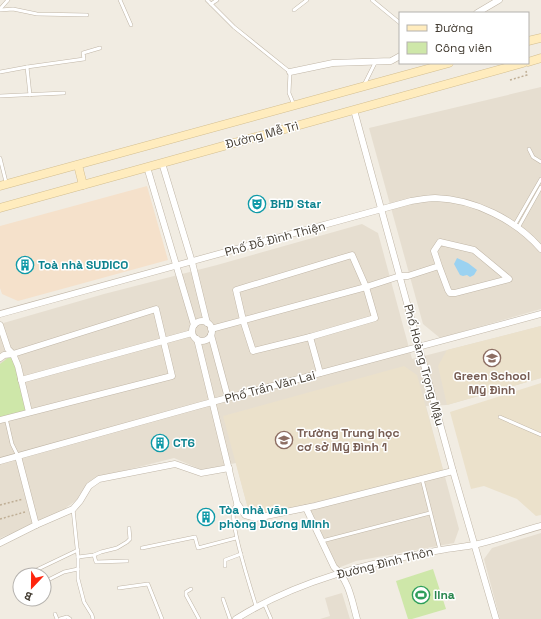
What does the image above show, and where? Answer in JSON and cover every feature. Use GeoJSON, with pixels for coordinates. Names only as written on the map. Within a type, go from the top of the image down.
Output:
{"type":"FeatureCollection","features":[{"type":"Feature","properties":{"kind":"main road"},"geometry":{"type":"LineString","coordinates":[[529,41],[541,38]]}},
{"type":"Feature","properties":{"kind":"main road"},"geometry":{"type":"LineString","coordinates":[[529,62],[541,58]]}},
{"type":"Feature","properties":{"kind":"main road","name":"Đường Mễ Trì"},"geometry":{"type":"LineString","coordinates":[[4,185],[445,64]]}},
{"type":"Feature","properties":{"kind":"main road","name":"Đường Mễ Trì"},"geometry":{"type":"LineString","coordinates":[[0,208],[519,64]]}},
{"type":"Feature","properties":{"kind":"main road"},"geometry":{"type":"LineString","coordinates":[[78,165],[83,185]]}},
{"type":"Feature","properties":{"kind":"street"},"geometry":{"type":"LineString","coordinates":[[479,12],[500,0]]}},
{"type":"Feature","properties":{"kind":"street"},"geometry":{"type":"LineString","coordinates":[[290,72],[333,63],[391,61],[399,57]]}},
{"type":"Feature","properties":{"kind":"street","name":"Phố Hoàng Trọng Mậu"},"geometry":{"type":"LineString","coordinates":[[354,110],[453,471],[496,619]]}},
{"type":"Feature","properties":{"kind":"street"},"geometry":{"type":"LineString","coordinates":[[162,163],[192,262],[228,398]]}},
{"type":"Feature","properties":{"kind":"street"},"geometry":{"type":"LineString","coordinates":[[147,167],[194,325],[192,333]]}},
{"type":"Feature","properties":{"kind":"street","name":"Phố Đỗ Đình Thiện"},"geometry":{"type":"LineString","coordinates":[[0,314],[423,199],[445,199],[478,207],[516,227],[526,234],[541,249]]}},
{"type":"Feature","properties":{"kind":"street"},"geometry":{"type":"LineString","coordinates":[[440,242],[474,250],[509,279],[450,293],[439,266],[434,251],[440,242]]}},
{"type":"Feature","properties":{"kind":"street"},"geometry":{"type":"LineString","coordinates":[[352,255],[366,287],[375,318],[310,337],[253,351],[243,320],[236,290],[352,255]]}},
{"type":"Feature","properties":{"kind":"street"},"geometry":{"type":"LineString","coordinates":[[211,332],[243,320],[366,287],[400,276],[408,276],[439,266]]}},
{"type":"Feature","properties":{"kind":"street"},"geometry":{"type":"LineString","coordinates":[[0,358],[4,354],[13,354],[156,309],[172,376],[3,419]]}},
{"type":"Feature","properties":{"kind":"street","name":"Phố Trần Văn Lai"},"geometry":{"type":"LineString","coordinates":[[0,461],[212,402],[541,314]]}},
{"type":"Feature","properties":{"kind":"street"},"geometry":{"type":"LineString","coordinates":[[194,325],[201,321],[208,323]]}},
{"type":"Feature","properties":{"kind":"street"},"geometry":{"type":"LineString","coordinates":[[0,325],[8,349],[13,354],[18,366],[29,412]]}},
{"type":"Feature","properties":{"kind":"street"},"geometry":{"type":"LineString","coordinates":[[197,339],[204,341],[209,338],[211,332]]}},
{"type":"Feature","properties":{"kind":"street"},"geometry":{"type":"LineString","coordinates":[[192,333],[197,339],[237,504],[245,515],[256,518],[306,508],[453,471]]}},
{"type":"Feature","properties":{"kind":"street"},"geometry":{"type":"LineString","coordinates":[[21,380],[192,333]]}},
{"type":"Feature","properties":{"kind":"street"},"geometry":{"type":"LineString","coordinates":[[310,337],[320,373]]}},
{"type":"Feature","properties":{"kind":"street"},"geometry":{"type":"LineString","coordinates":[[18,456],[36,525]]}},
{"type":"Feature","properties":{"kind":"street"},"geometry":{"type":"LineString","coordinates":[[0,543],[73,509],[89,486],[99,479],[175,464],[201,474],[229,468]]}},
{"type":"Feature","properties":{"kind":"street"},"geometry":{"type":"LineString","coordinates":[[306,508],[334,567],[341,573],[347,583],[357,619]]}},
{"type":"Feature","properties":{"kind":"street","name":"Đường Đình Thôn"},"geometry":{"type":"LineString","coordinates":[[236,619],[256,606],[341,573],[440,550],[475,545],[541,526]]}},
{"type":"Feature","properties":{"kind":"lane"},"geometry":{"type":"LineString","coordinates":[[0,9],[8,0]]}},
{"type":"Feature","properties":{"kind":"lane"},"geometry":{"type":"LineString","coordinates":[[120,0],[131,25]]}},
{"type":"Feature","properties":{"kind":"lane"},"geometry":{"type":"LineString","coordinates":[[207,0],[234,27],[290,72],[289,93],[294,105]]}},
{"type":"Feature","properties":{"kind":"lane"},"geometry":{"type":"LineString","coordinates":[[211,4],[217,0]]}},
{"type":"Feature","properties":{"kind":"lane"},"geometry":{"type":"LineString","coordinates":[[294,10],[307,0]]}},
{"type":"Feature","properties":{"kind":"lane"},"geometry":{"type":"LineString","coordinates":[[372,0],[399,22]]}},
{"type":"Feature","properties":{"kind":"lane"},"geometry":{"type":"LineString","coordinates":[[0,9],[13,9],[37,14],[87,15]]}},
{"type":"Feature","properties":{"kind":"lane"},"geometry":{"type":"LineString","coordinates":[[0,72],[84,59],[83,52],[100,48]]}},
{"type":"Feature","properties":{"kind":"lane"},"geometry":{"type":"LineString","coordinates":[[364,86],[376,61]]}},
{"type":"Feature","properties":{"kind":"lane"},"geometry":{"type":"LineString","coordinates":[[27,67],[30,95]]}},
{"type":"Feature","properties":{"kind":"lane"},"geometry":{"type":"LineString","coordinates":[[0,96],[64,93]]}},
{"type":"Feature","properties":{"kind":"lane"},"geometry":{"type":"LineString","coordinates":[[529,149],[533,157],[541,162]]}},
{"type":"Feature","properties":{"kind":"lane"},"geometry":{"type":"LineString","coordinates":[[0,158],[4,185]]}},
{"type":"Feature","properties":{"kind":"lane"},"geometry":{"type":"LineString","coordinates":[[516,227],[541,179]]}},
{"type":"Feature","properties":{"kind":"lane"},"geometry":{"type":"LineString","coordinates":[[516,227],[541,187]]}},
{"type":"Feature","properties":{"kind":"lane"},"geometry":{"type":"LineString","coordinates":[[500,417],[541,434]]}},
{"type":"Feature","properties":{"kind":"lane"},"geometry":{"type":"LineString","coordinates":[[3,419],[18,456]]}},
{"type":"Feature","properties":{"kind":"lane"},"geometry":{"type":"LineString","coordinates":[[422,479],[440,550]]}},
{"type":"Feature","properties":{"kind":"lane"},"geometry":{"type":"LineString","coordinates":[[237,504],[233,509],[236,538],[256,606]]}},
{"type":"Feature","properties":{"kind":"lane"},"geometry":{"type":"LineString","coordinates":[[73,509],[78,550],[78,579],[82,597],[93,619]]}},
{"type":"Feature","properties":{"kind":"lane"},"geometry":{"type":"LineString","coordinates":[[322,541],[430,513]]}},
{"type":"Feature","properties":{"kind":"lane"},"geometry":{"type":"LineString","coordinates":[[78,557],[94,555],[117,548],[130,539],[129,528]]}},
{"type":"Feature","properties":{"kind":"lane"},"geometry":{"type":"LineString","coordinates":[[142,548],[195,537],[198,548],[236,538]]}},
{"type":"Feature","properties":{"kind":"lane"},"geometry":{"type":"LineString","coordinates":[[42,567],[78,550]]}},
{"type":"Feature","properties":{"kind":"lane"},"geometry":{"type":"LineString","coordinates":[[225,566],[225,560],[241,554]]}},
{"type":"Feature","properties":{"kind":"lane"},"geometry":{"type":"LineString","coordinates":[[94,555],[96,562],[127,561]]}},
{"type":"Feature","properties":{"kind":"lane"},"geometry":{"type":"LineString","coordinates":[[52,578],[64,572],[78,569]]}},
{"type":"Feature","properties":{"kind":"lane"},"geometry":{"type":"LineString","coordinates":[[120,588],[148,584],[162,619]]}},
{"type":"Feature","properties":{"kind":"lane"},"geometry":{"type":"LineString","coordinates":[[191,589],[186,592],[186,595],[199,619]]}},
{"type":"Feature","properties":{"kind":"lane"},"geometry":{"type":"LineString","coordinates":[[223,599],[230,619]]}},
{"type":"Feature","properties":{"kind":"lane"},"geometry":{"type":"LineString","coordinates":[[264,603],[271,619]]}},
{"type":"Feature","properties":{"kind":"lane"},"geometry":{"type":"LineString","coordinates":[[55,614],[58,619],[67,617],[70,619]]}},
{"type":"Feature","properties":{"kind":"path"},"geometry":{"type":"LineString","coordinates":[[510,80],[527,75]]}},
{"type":"Feature","properties":{"kind":"path"},"geometry":{"type":"LineString","coordinates":[[0,505],[24,498]]}},
{"type":"Feature","properties":{"kind":"path"},"geometry":{"type":"LineString","coordinates":[[0,519],[28,512]]}},
{"type":"Feature","properties":{"kind":"shaded area"},"geometry":{"type":"Polygon","coordinates":[[[541,87],[541,309],[440,338],[423,324],[369,128],[541,87]]]}},
{"type":"Feature","properties":{"kind":"shaded area"},"geometry":{"type":"Polygon","coordinates":[[[147,186],[168,260],[18,301],[2,294],[0,288],[0,226],[147,186]]]}},
{"type":"Feature","properties":{"kind":"shaded area"},"geometry":{"type":"Polygon","coordinates":[[[362,224],[378,233],[412,359],[541,326],[541,378],[447,405],[426,406],[459,529],[454,543],[356,561],[338,568],[307,505],[250,516],[236,463],[202,470],[174,458],[103,476],[80,494],[77,500],[63,512],[0,538],[0,324],[104,294],[217,265],[362,224]]]}},
{"type":"Feature","properties":{"kind":"shaded area","name":"Green School Mỹ Đình"},"geometry":{"type":"Polygon","coordinates":[[[541,326],[541,378],[447,405],[438,366],[447,350],[541,326]]]}},
{"type":"Feature","properties":{"kind":"shaded area"},"geometry":{"type":"Polygon","coordinates":[[[404,366],[417,375],[443,470],[307,504],[250,516],[223,416],[404,366]]]}},
{"type":"Feature","properties":{"kind":"shaded area"},"geometry":{"type":"Polygon","coordinates":[[[541,383],[541,515],[536,516],[517,499],[484,486],[471,489],[450,412],[541,383]]]}},
{"type":"Feature","properties":{"kind":"shaded area"},"geometry":{"type":"Polygon","coordinates":[[[541,533],[541,619],[500,619],[484,559],[492,548],[541,533]]]}},
{"type":"Feature","properties":{"kind":"shaded area"},"geometry":{"type":"Polygon","coordinates":[[[342,593],[350,619],[320,619],[330,616],[325,598],[342,593]]]}},
{"type":"Feature","properties":{"kind":"green space"},"geometry":{"type":"Polygon","coordinates":[[[13,354],[29,412],[0,420],[0,364],[13,354]]]}},
{"type":"Feature","properties":{"kind":"green space","name":"lina"},"geometry":{"type":"Polygon","coordinates":[[[433,569],[446,609],[408,619],[396,581],[433,569]]]}},
{"type":"Feature","properties":{"kind":"water"},"geometry":{"type":"Polygon","coordinates":[[[457,258],[468,263],[477,270],[474,275],[470,277],[467,275],[460,275],[454,264],[457,258]]]}},
{"type":"Feature","properties":{"kind":"place","name":"BHD Star"},"geometry":{"type":"Point","coordinates":[257,204]}},
{"type":"Feature","properties":{"kind":"place","name":"Toà nhà SUDICO"},"geometry":{"type":"Point","coordinates":[25,265]}},
{"type":"Feature","properties":{"kind":"place","name":"Green School Mỹ Đình"},"geometry":{"type":"Point","coordinates":[492,358]}},
{"type":"Feature","properties":{"kind":"place","name":"Trường Trung học cơ sở Mỹ Đình 1"},"geometry":{"type":"Point","coordinates":[284,440]}},
{"type":"Feature","properties":{"kind":"place","name":"CT6"},"geometry":{"type":"Point","coordinates":[160,443]}},
{"type":"Feature","properties":{"kind":"place","name":"Tòa nhà văn phòng Dương Minh"},"geometry":{"type":"Point","coordinates":[206,517]}},
{"type":"Feature","properties":{"kind":"place","name":"lina"},"geometry":{"type":"Point","coordinates":[421,595]}}]}
